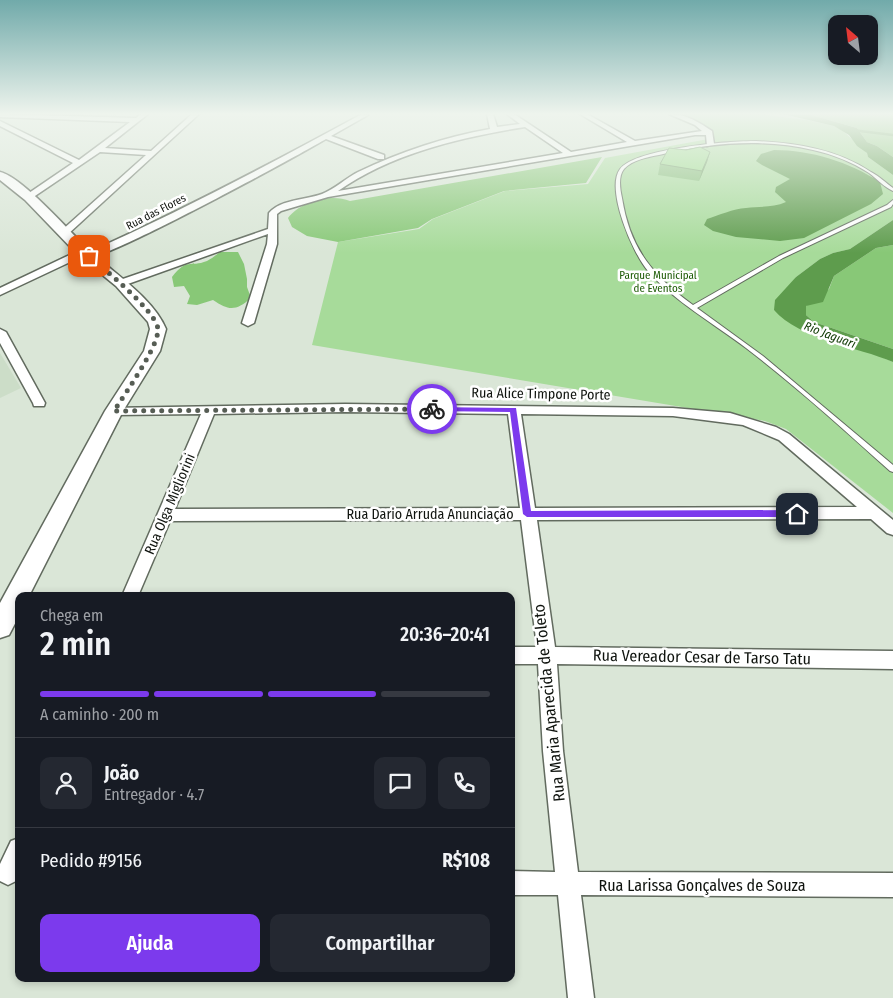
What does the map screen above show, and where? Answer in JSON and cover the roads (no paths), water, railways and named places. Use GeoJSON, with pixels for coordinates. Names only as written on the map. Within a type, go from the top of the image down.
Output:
{"type":"FeatureCollection","features":[{"type":"Feature","properties":{"kind":"street"},"geometry":{"type":"LineString","coordinates":[[74,161],[79,163]]}},
{"type":"Feature","properties":{"kind":"street"},"geometry":{"type":"LineString","coordinates":[[29,197],[83,161]]}},
{"type":"Feature","properties":{"kind":"street"},"geometry":{"type":"LineString","coordinates":[[64,233],[145,161]]}},
{"type":"Feature","properties":{"kind":"street","name":"Rua das Flores"},"geometry":{"type":"LineString","coordinates":[[0,292],[86,254],[128,239],[280,161]]}},
{"type":"Feature","properties":{"kind":"street"},"geometry":{"type":"LineString","coordinates":[[327,195],[342,182],[393,161]]}},
{"type":"Feature","properties":{"kind":"street"},"geometry":{"type":"LineString","coordinates":[[248,323],[272,244],[273,213],[278,209],[327,195],[530,161]]}},
{"type":"Feature","properties":{"kind":"street"},"geometry":{"type":"LineString","coordinates":[[0,176],[29,197],[86,254],[121,283],[147,312],[158,330],[152,351],[114,411],[18,592]]}},
{"type":"Feature","properties":{"kind":"street"},"geometry":{"type":"LineString","coordinates":[[121,283],[271,231]]}},
{"type":"Feature","properties":{"kind":"street"},"geometry":{"type":"LineString","coordinates":[[0,332],[39,403]]}},
{"type":"Feature","properties":{"kind":"street","name":"Rua Alice Timpone Porte"},"geometry":{"type":"LineString","coordinates":[[114,411],[345,408],[514,409],[673,412],[708,415],[753,422],[770,428],[784,437],[893,528]]}},
{"type":"Feature","properties":{"kind":"street","name":"Rua Maria Aparecida de Toleto"},"geometry":{"type":"LineString","coordinates":[[514,409],[547,655],[553,751],[581,998]]}},
{"type":"Feature","properties":{"kind":"street","name":"Rua Olga Migliorini"},"geometry":{"type":"LineString","coordinates":[[132,592],[209,411]]}},
{"type":"Feature","properties":{"kind":"street","name":"Rua Dario Arruda Anunciação"},"geometry":{"type":"LineString","coordinates":[[166,515],[874,513]]}},
{"type":"Feature","properties":{"kind":"street"},"geometry":{"type":"LineString","coordinates":[[0,627],[15,599]]}},
{"type":"Feature","properties":{"kind":"street","name":"Rua Vereador Cesar de Tarso Tatu"},"geometry":{"type":"LineString","coordinates":[[515,656],[893,660]]}},
{"type":"Feature","properties":{"kind":"street"},"geometry":{"type":"LineString","coordinates":[[9,873],[15,859]]}},
{"type":"Feature","properties":{"kind":"street","name":"Rua Larissa Gonçalves de Souza"},"geometry":{"type":"LineString","coordinates":[[515,883],[893,885]]}},
{"type":"Feature","properties":{"kind":"lane"},"geometry":{"type":"LineString","coordinates":[[637,161],[622,169],[617,179],[626,224],[642,259],[651,271],[694,307],[780,372],[893,470]]}},
{"type":"Feature","properties":{"kind":"lane"},"geometry":{"type":"LineString","coordinates":[[843,161],[875,176],[893,190]]}},
{"type":"Feature","properties":{"kind":"lane"},"geometry":{"type":"LineString","coordinates":[[694,307],[780,257],[889,206],[893,201]]}},
{"type":"Feature","properties":{"kind":"water"},"geometry":{"type":"Polygon","coordinates":[[[756,161],[836,161],[880,182],[883,194],[871,204],[804,238],[780,241],[736,237],[713,231],[704,225],[707,219],[731,211],[771,206],[786,202],[775,192],[776,187],[790,179],[756,161]]]}},
{"type":"Feature","properties":{"kind":"water"},"geometry":{"type":"Polygon","coordinates":[[[873,161],[893,161],[893,175],[873,161]]]}},
{"type":"Feature","properties":{"kind":"water","name":"Rio Jaguari"},"geometry":{"type":"Polygon","coordinates":[[[893,220],[893,245],[876,248],[834,276],[823,302],[806,306],[806,315],[814,322],[893,349],[893,362],[813,335],[785,320],[774,310],[775,300],[796,277],[820,259],[833,253],[850,249],[893,220]]]}},
{"type":"Feature","properties":{"kind":"park label","name":"Parque Municipal de Eventos"},"geometry":{"type":"Point","coordinates":[658,281]}}]}
